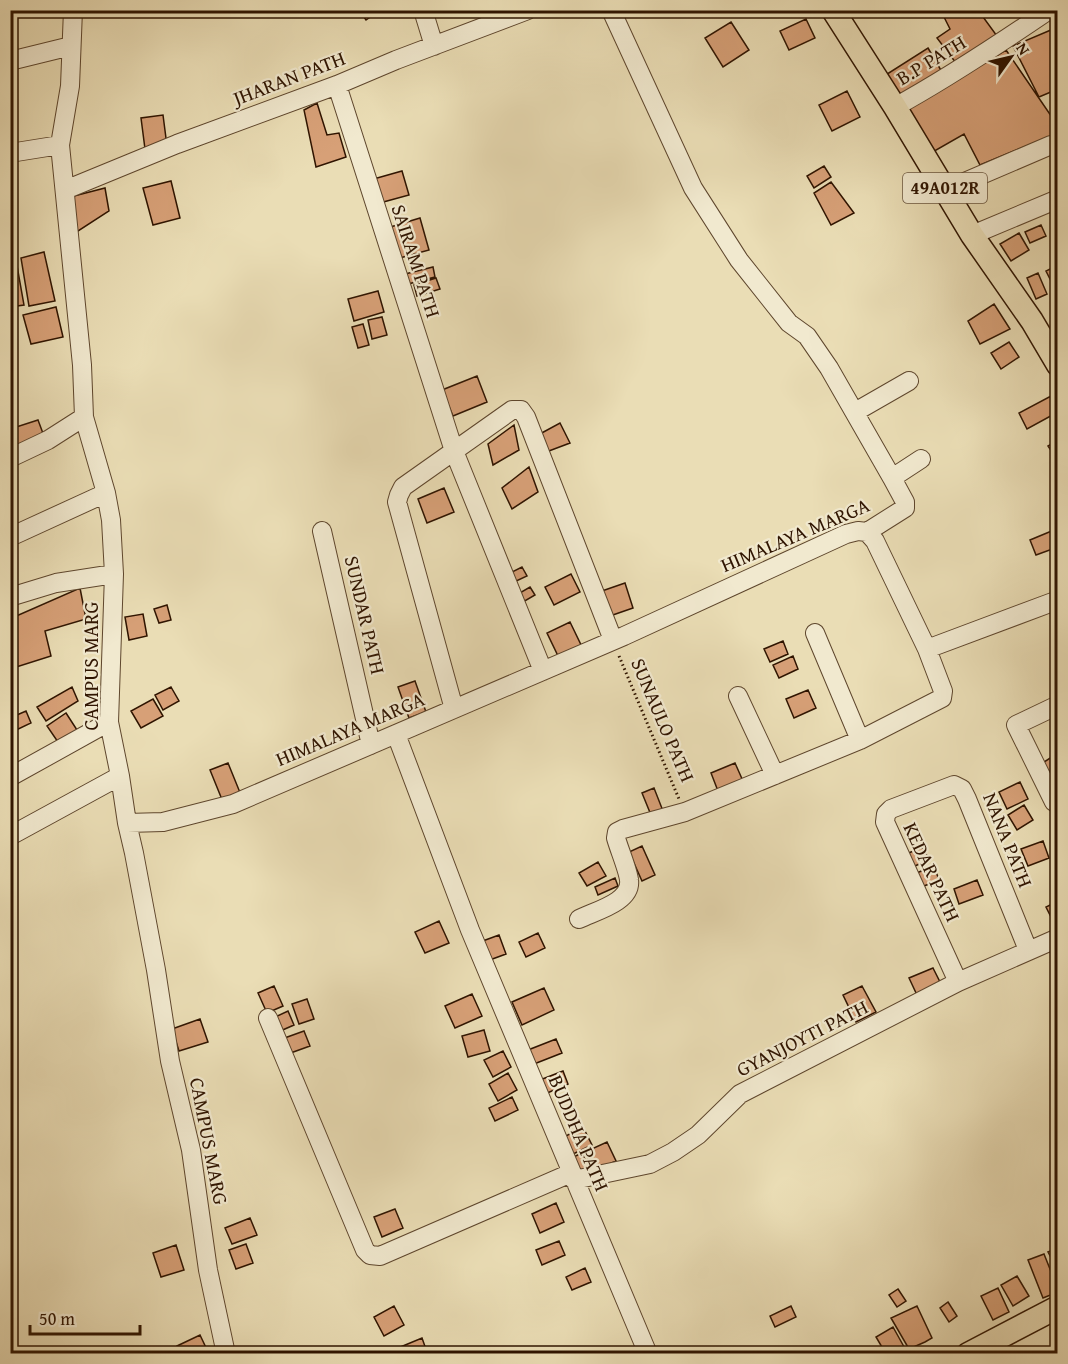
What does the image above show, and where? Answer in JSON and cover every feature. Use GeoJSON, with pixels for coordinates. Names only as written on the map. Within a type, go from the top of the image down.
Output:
{"type":"FeatureCollection","features":[{"type":"Feature","properties":{"kind":"main road","name":"49A012R"},"geometry":{"type":"LineString","coordinates":[[833,10],[972,235],[1032,321],[1056,361]]}},
{"type":"Feature","properties":{"kind":"main road"},"geometry":{"type":"LineString","coordinates":[[968,1353],[1058,1308]]}},
{"type":"Feature","properties":{"kind":"street","name":"CAMPUS MARG"},"geometry":{"type":"LineString","coordinates":[[73,10],[69,86],[60,145],[82,365],[84,417],[106,493],[111,520],[114,574],[109,722],[156,970],[170,1061],[190,1150],[208,1270],[226,1353]]}},
{"type":"Feature","properties":{"kind":"street"},"geometry":{"type":"LineString","coordinates":[[423,10],[434,46]]}},
{"type":"Feature","properties":{"kind":"street","name":"JHARAN PATH"},"geometry":{"type":"LineString","coordinates":[[65,190],[177,144],[337,85],[528,10]]}},
{"type":"Feature","properties":{"kind":"street","name":"HIMALAYA MARGA"},"geometry":{"type":"LineString","coordinates":[[127,823],[163,822],[233,804],[543,671],[846,534],[858,531],[867,532],[905,508],[905,502],[892,478],[829,369],[807,336],[789,323],[739,260],[693,188],[611,10]]}},
{"type":"Feature","properties":{"kind":"street","name":"B.P PATH"},"geometry":{"type":"LineString","coordinates":[[895,107],[998,45],[1049,10]]}},
{"type":"Feature","properties":{"kind":"street"},"geometry":{"type":"LineString","coordinates":[[10,61],[71,46]]}},
{"type":"Feature","properties":{"kind":"street","name":"SAIRAM PATH"},"geometry":{"type":"LineString","coordinates":[[337,85],[454,451],[543,671]]}},
{"type":"Feature","properties":{"kind":"street"},"geometry":{"type":"LineString","coordinates":[[10,153],[60,145]]}},
{"type":"Feature","properties":{"kind":"street"},"geometry":{"type":"LineString","coordinates":[[946,190],[1051,145]]}},
{"type":"Feature","properties":{"kind":"street"},"geometry":{"type":"LineString","coordinates":[[972,235],[1058,199]]}},
{"type":"Feature","properties":{"kind":"street"},"geometry":{"type":"LineString","coordinates":[[855,412],[909,381]]}},
{"type":"Feature","properties":{"kind":"street"},"geometry":{"type":"LineString","coordinates":[[453,709],[397,502],[403,487],[512,410],[521,410],[526,417],[613,640]]}},
{"type":"Feature","properties":{"kind":"street"},"geometry":{"type":"LineString","coordinates":[[10,458],[48,440],[84,417]]}},
{"type":"Feature","properties":{"kind":"street"},"geometry":{"type":"LineString","coordinates":[[892,478],[921,459]]}},
{"type":"Feature","properties":{"kind":"street"},"geometry":{"type":"LineString","coordinates":[[10,537],[106,493]]}},
{"type":"Feature","properties":{"kind":"street","name":"SUNDAR PATH"},"geometry":{"type":"LineString","coordinates":[[322,531],[371,745]]}},
{"type":"Feature","properties":{"kind":"street"},"geometry":{"type":"LineString","coordinates":[[579,919],[626,896],[630,882],[616,838],[617,832],[685,812],[860,740],[942,698],[943,691],[927,649],[875,541],[867,532]]}},
{"type":"Feature","properties":{"kind":"street"},"geometry":{"type":"LineString","coordinates":[[10,597],[56,583],[114,574]]}},
{"type":"Feature","properties":{"kind":"street"},"geometry":{"type":"LineString","coordinates":[[927,649],[1058,600]]}},
{"type":"Feature","properties":{"kind":"street"},"geometry":{"type":"LineString","coordinates":[[815,633],[860,740]]}},
{"type":"Feature","properties":{"kind":"street"},"geometry":{"type":"LineString","coordinates":[[738,696],[775,775]]}},
{"type":"Feature","properties":{"kind":"street"},"geometry":{"type":"LineString","coordinates":[[1058,705],[1016,725],[1053,802],[1058,804]]}},
{"type":"Feature","properties":{"kind":"street"},"geometry":{"type":"LineString","coordinates":[[10,777],[109,722]]}},
{"type":"Feature","properties":{"kind":"street","name":"BUDDHA PATH"},"geometry":{"type":"LineString","coordinates":[[396,734],[470,930],[648,1353]]}},
{"type":"Feature","properties":{"kind":"street"},"geometry":{"type":"LineString","coordinates":[[10,836],[120,776]]}},
{"type":"Feature","properties":{"kind":"street","name":"NANA PATH"},"geometry":{"type":"LineString","coordinates":[[954,785],[962,789],[967,799],[1028,950]]}},
{"type":"Feature","properties":{"kind":"street","name":"KEDAR PATH"},"geometry":{"type":"LineString","coordinates":[[954,785],[891,809],[886,814],[885,822],[958,982]]}},
{"type":"Feature","properties":{"kind":"street","name":"GYANJOYTI PATH"},"geometry":{"type":"LineString","coordinates":[[268,1018],[365,1250],[370,1255],[380,1256],[573,1176],[650,1164],[698,1135],[740,1094],[958,982],[1058,938]]}},
{"type":"Feature","properties":{"kind":"path","name":"SUNAULO PATH"},"geometry":{"type":"LineString","coordinates":[[613,640],[685,812]]}},
{"type":"Feature","properties":{"kind":"building"},"geometry":{"type":"Polygon","coordinates":[[[359,10],[380,10],[366,20],[359,10]]]}},
{"type":"Feature","properties":{"kind":"building"},"geometry":{"type":"Polygon","coordinates":[[[949,10],[978,10],[997,36],[956,63],[937,38],[950,29],[943,15],[949,10]]]}},
{"type":"Feature","properties":{"kind":"building"},"geometry":{"type":"Polygon","coordinates":[[[806,19],[815,38],[789,50],[780,31],[806,19]]]}},
{"type":"Feature","properties":{"kind":"building"},"geometry":{"type":"Polygon","coordinates":[[[731,22],[749,50],[723,67],[705,38],[731,22]]]}},
{"type":"Feature","properties":{"kind":"building"},"geometry":{"type":"Polygon","coordinates":[[[1058,27],[1058,89],[1039,97],[1013,46],[1058,27]]]}},
{"type":"Feature","properties":{"kind":"building"},"geometry":{"type":"Polygon","coordinates":[[[928,48],[942,72],[898,98],[884,76],[928,48]]]}},
{"type":"Feature","properties":{"kind":"building"},"geometry":{"type":"Polygon","coordinates":[[[1006,50],[1058,126],[1058,133],[980,165],[964,134],[931,153],[904,111],[1006,50]]]}},
{"type":"Feature","properties":{"kind":"building"},"geometry":{"type":"Polygon","coordinates":[[[847,91],[860,117],[832,131],[819,105],[847,91]]]}},
{"type":"Feature","properties":{"kind":"building"},"geometry":{"type":"Polygon","coordinates":[[[317,103],[327,135],[339,133],[346,157],[316,167],[304,110],[317,103]]]}},
{"type":"Feature","properties":{"kind":"building"},"geometry":{"type":"Polygon","coordinates":[[[163,115],[167,146],[145,149],[141,118],[163,115]]]}},
{"type":"Feature","properties":{"kind":"building"},"geometry":{"type":"Polygon","coordinates":[[[824,166],[831,177],[814,188],[807,176],[824,166]]]}},
{"type":"Feature","properties":{"kind":"building"},"geometry":{"type":"Polygon","coordinates":[[[402,171],[409,195],[376,204],[370,180],[402,171]]]}},
{"type":"Feature","properties":{"kind":"building"},"geometry":{"type":"Polygon","coordinates":[[[171,181],[180,218],[153,225],[143,188],[171,181]]]}},
{"type":"Feature","properties":{"kind":"building"},"geometry":{"type":"Polygon","coordinates":[[[831,182],[854,213],[831,225],[814,193],[831,182]]]}},
{"type":"Feature","properties":{"kind":"building"},"geometry":{"type":"Polygon","coordinates":[[[105,188],[109,211],[75,233],[70,197],[105,188]]]}},
{"type":"Feature","properties":{"kind":"building"},"geometry":{"type":"Polygon","coordinates":[[[420,218],[429,250],[396,259],[387,228],[420,218]]]}},
{"type":"Feature","properties":{"kind":"building"},"geometry":{"type":"Polygon","coordinates":[[[1041,225],[1046,236],[1030,243],[1025,232],[1041,225]]]}},
{"type":"Feature","properties":{"kind":"building"},"geometry":{"type":"Polygon","coordinates":[[[1019,233],[1029,250],[1011,261],[1000,244],[1019,233]]]}},
{"type":"Feature","properties":{"kind":"building"},"geometry":{"type":"Polygon","coordinates":[[[44,252],[55,301],[29,306],[21,258],[44,252]]]}},
{"type":"Feature","properties":{"kind":"building"},"geometry":{"type":"Polygon","coordinates":[[[10,260],[16,260],[24,305],[10,307],[10,260]]]}},
{"type":"Feature","properties":{"kind":"building"},"geometry":{"type":"Polygon","coordinates":[[[1058,265],[1058,282],[1053,285],[1046,271],[1058,265]]]}},
{"type":"Feature","properties":{"kind":"building"},"geometry":{"type":"Polygon","coordinates":[[[433,267],[435,277],[408,284],[405,274],[433,267]]]}},
{"type":"Feature","properties":{"kind":"building"},"geometry":{"type":"Polygon","coordinates":[[[1038,273],[1047,294],[1036,299],[1027,278],[1038,273]]]}},
{"type":"Feature","properties":{"kind":"building"},"geometry":{"type":"Polygon","coordinates":[[[436,278],[440,289],[417,296],[414,285],[436,278]]]}},
{"type":"Feature","properties":{"kind":"building"},"geometry":{"type":"Polygon","coordinates":[[[378,291],[384,312],[354,321],[348,299],[378,291]]]}},
{"type":"Feature","properties":{"kind":"building"},"geometry":{"type":"Polygon","coordinates":[[[994,304],[1010,329],[980,344],[968,321],[994,304]]]}},
{"type":"Feature","properties":{"kind":"building"},"geometry":{"type":"Polygon","coordinates":[[[56,307],[63,337],[31,344],[23,315],[56,307]]]}},
{"type":"Feature","properties":{"kind":"building"},"geometry":{"type":"Polygon","coordinates":[[[382,317],[387,335],[372,339],[368,320],[382,317]]]}},
{"type":"Feature","properties":{"kind":"building"},"geometry":{"type":"Polygon","coordinates":[[[363,324],[369,345],[358,348],[352,327],[363,324]]]}},
{"type":"Feature","properties":{"kind":"building"},"geometry":{"type":"Polygon","coordinates":[[[1009,342],[1019,357],[1001,369],[991,353],[1009,342]]]}},
{"type":"Feature","properties":{"kind":"building"},"geometry":{"type":"Polygon","coordinates":[[[477,376],[487,402],[453,416],[442,390],[477,376]]]}},
{"type":"Feature","properties":{"kind":"building"},"geometry":{"type":"Polygon","coordinates":[[[1051,396],[1058,412],[1027,429],[1019,413],[1051,396]]]}},
{"type":"Feature","properties":{"kind":"building"},"geometry":{"type":"Polygon","coordinates":[[[38,420],[44,436],[13,447],[10,441],[10,429],[38,420]]]}},
{"type":"Feature","properties":{"kind":"building"},"geometry":{"type":"Polygon","coordinates":[[[560,423],[570,443],[541,454],[538,435],[560,423]]]}},
{"type":"Feature","properties":{"kind":"building"},"geometry":{"type":"Polygon","coordinates":[[[514,425],[519,450],[493,465],[488,444],[514,425]]]}},
{"type":"Feature","properties":{"kind":"building"},"geometry":{"type":"Polygon","coordinates":[[[1058,440],[1058,461],[1048,446],[1058,440]]]}},
{"type":"Feature","properties":{"kind":"building"},"geometry":{"type":"Polygon","coordinates":[[[529,467],[538,492],[512,509],[502,488],[529,467]]]}},
{"type":"Feature","properties":{"kind":"building"},"geometry":{"type":"Polygon","coordinates":[[[444,488],[454,512],[427,523],[418,499],[444,488]]]}},
{"type":"Feature","properties":{"kind":"building"},"geometry":{"type":"Polygon","coordinates":[[[1054,530],[1058,538],[1058,547],[1036,555],[1030,540],[1054,530]]]}},
{"type":"Feature","properties":{"kind":"building"},"geometry":{"type":"Polygon","coordinates":[[[522,567],[527,576],[512,583],[508,574],[522,567]]]}},
{"type":"Feature","properties":{"kind":"building"},"geometry":{"type":"Polygon","coordinates":[[[571,574],[580,592],[554,605],[545,587],[571,574]]]}},
{"type":"Feature","properties":{"kind":"building"},"geometry":{"type":"Polygon","coordinates":[[[625,583],[633,608],[607,617],[599,592],[625,583]]]}},
{"type":"Feature","properties":{"kind":"building"},"geometry":{"type":"Polygon","coordinates":[[[530,587],[535,595],[523,602],[518,594],[530,587]]]}},
{"type":"Feature","properties":{"kind":"building"},"geometry":{"type":"Polygon","coordinates":[[[80,588],[86,619],[45,631],[51,656],[10,669],[10,637],[14,635],[14,617],[80,588]]]}},
{"type":"Feature","properties":{"kind":"building"},"geometry":{"type":"Polygon","coordinates":[[[167,605],[171,620],[159,623],[154,609],[167,605]]]}},
{"type":"Feature","properties":{"kind":"building"},"geometry":{"type":"Polygon","coordinates":[[[143,614],[147,636],[129,640],[125,617],[143,614]]]}},
{"type":"Feature","properties":{"kind":"building"},"geometry":{"type":"Polygon","coordinates":[[[570,622],[583,649],[560,660],[547,633],[570,622]]]}},
{"type":"Feature","properties":{"kind":"building"},"geometry":{"type":"Polygon","coordinates":[[[783,641],[788,654],[770,662],[764,649],[783,641]]]}},
{"type":"Feature","properties":{"kind":"building"},"geometry":{"type":"Polygon","coordinates":[[[793,656],[798,669],[779,678],[773,665],[793,656]]]}},
{"type":"Feature","properties":{"kind":"building"},"geometry":{"type":"Polygon","coordinates":[[[415,681],[426,712],[409,718],[398,687],[415,681]]]}},
{"type":"Feature","properties":{"kind":"building"},"geometry":{"type":"Polygon","coordinates":[[[72,687],[78,701],[46,721],[37,707],[72,687]]]}},
{"type":"Feature","properties":{"kind":"building"},"geometry":{"type":"Polygon","coordinates":[[[171,687],[179,701],[163,710],[155,695],[171,687]]]}},
{"type":"Feature","properties":{"kind":"building"},"geometry":{"type":"Polygon","coordinates":[[[808,690],[816,708],[794,718],[786,699],[808,690]]]}},
{"type":"Feature","properties":{"kind":"building"},"geometry":{"type":"Polygon","coordinates":[[[153,699],[163,716],[141,728],[131,711],[153,699]]]}},
{"type":"Feature","properties":{"kind":"building"},"geometry":{"type":"Polygon","coordinates":[[[26,711],[31,723],[12,732],[10,718],[26,711]]]}},
{"type":"Feature","properties":{"kind":"building"},"geometry":{"type":"Polygon","coordinates":[[[66,713],[79,733],[60,745],[47,726],[66,713]]]}},
{"type":"Feature","properties":{"kind":"building"},"geometry":{"type":"Polygon","coordinates":[[[1058,753],[1058,767],[1046,773],[1041,764],[1058,753]]]}},
{"type":"Feature","properties":{"kind":"building"},"geometry":{"type":"Polygon","coordinates":[[[228,763],[241,795],[223,802],[210,770],[228,763]]]}},
{"type":"Feature","properties":{"kind":"building"},"geometry":{"type":"Polygon","coordinates":[[[735,763],[743,781],[718,791],[711,773],[735,763]]]}},
{"type":"Feature","properties":{"kind":"building"},"geometry":{"type":"Polygon","coordinates":[[[1020,782],[1028,799],[1007,809],[999,792],[1020,782]]]}},
{"type":"Feature","properties":{"kind":"building"},"geometry":{"type":"Polygon","coordinates":[[[654,788],[663,811],[651,815],[642,793],[654,788]]]}},
{"type":"Feature","properties":{"kind":"building"},"geometry":{"type":"Polygon","coordinates":[[[1024,805],[1033,820],[1017,830],[1008,815],[1024,805]]]}},
{"type":"Feature","properties":{"kind":"building"},"geometry":{"type":"Polygon","coordinates":[[[1043,841],[1049,858],[1028,866],[1021,849],[1043,841]]]}},
{"type":"Feature","properties":{"kind":"building"},"geometry":{"type":"Polygon","coordinates":[[[642,846],[655,875],[642,881],[629,852],[642,846]]]}},
{"type":"Feature","properties":{"kind":"building"},"geometry":{"type":"Polygon","coordinates":[[[923,847],[929,860],[910,868],[904,855],[923,847]]]}},
{"type":"Feature","properties":{"kind":"building"},"geometry":{"type":"Polygon","coordinates":[[[598,862],[606,876],[587,886],[579,873],[598,862]]]}},
{"type":"Feature","properties":{"kind":"building"},"geometry":{"type":"Polygon","coordinates":[[[934,866],[939,880],[919,888],[914,874],[934,866]]]}},
{"type":"Feature","properties":{"kind":"building"},"geometry":{"type":"Polygon","coordinates":[[[615,878],[618,886],[598,895],[595,887],[615,878]]]}},
{"type":"Feature","properties":{"kind":"building"},"geometry":{"type":"Polygon","coordinates":[[[977,880],[983,895],[959,904],[954,889],[977,880]]]}},
{"type":"Feature","properties":{"kind":"building"},"geometry":{"type":"Polygon","coordinates":[[[1058,901],[1058,929],[1057,929],[1046,907],[1058,901]]]}},
{"type":"Feature","properties":{"kind":"building"},"geometry":{"type":"Polygon","coordinates":[[[439,921],[449,943],[425,953],[415,932],[439,921]]]}},
{"type":"Feature","properties":{"kind":"building"},"geometry":{"type":"Polygon","coordinates":[[[538,933],[545,948],[526,957],[519,942],[538,933]]]}},
{"type":"Feature","properties":{"kind":"building"},"geometry":{"type":"Polygon","coordinates":[[[499,935],[506,954],[487,961],[480,942],[499,935]]]}},
{"type":"Feature","properties":{"kind":"building"},"geometry":{"type":"Polygon","coordinates":[[[933,968],[941,984],[917,995],[909,978],[933,968]]]}},
{"type":"Feature","properties":{"kind":"building"},"geometry":{"type":"Polygon","coordinates":[[[274,986],[283,1006],[267,1013],[258,993],[274,986]]]}},
{"type":"Feature","properties":{"kind":"building"},"geometry":{"type":"Polygon","coordinates":[[[862,986],[876,1012],[856,1022],[843,995],[862,986]]]}},
{"type":"Feature","properties":{"kind":"building"},"geometry":{"type":"Polygon","coordinates":[[[544,988],[554,1010],[522,1025],[512,1002],[544,988]]]}},
{"type":"Feature","properties":{"kind":"building"},"geometry":{"type":"Polygon","coordinates":[[[472,994],[482,1016],[455,1028],[445,1006],[472,994]]]}},
{"type":"Feature","properties":{"kind":"building"},"geometry":{"type":"Polygon","coordinates":[[[307,999],[314,1019],[299,1024],[292,1004],[307,999]]]}},
{"type":"Feature","properties":{"kind":"building"},"geometry":{"type":"Polygon","coordinates":[[[288,1011],[294,1025],[278,1032],[271,1019],[288,1011]]]}},
{"type":"Feature","properties":{"kind":"building"},"geometry":{"type":"Polygon","coordinates":[[[200,1019],[208,1042],[179,1051],[172,1029],[200,1019]]]}},
{"type":"Feature","properties":{"kind":"building"},"geometry":{"type":"Polygon","coordinates":[[[484,1030],[490,1051],[468,1057],[462,1036],[484,1030]]]}},
{"type":"Feature","properties":{"kind":"building"},"geometry":{"type":"Polygon","coordinates":[[[304,1031],[310,1046],[285,1055],[279,1040],[304,1031]]]}},
{"type":"Feature","properties":{"kind":"building"},"geometry":{"type":"Polygon","coordinates":[[[556,1039],[562,1053],[534,1064],[528,1050],[556,1039]]]}},
{"type":"Feature","properties":{"kind":"building"},"geometry":{"type":"Polygon","coordinates":[[[503,1051],[511,1067],[493,1077],[484,1060],[503,1051]]]}},
{"type":"Feature","properties":{"kind":"building"},"geometry":{"type":"Polygon","coordinates":[[[563,1071],[568,1084],[545,1094],[540,1080],[563,1071]]]}},
{"type":"Feature","properties":{"kind":"building"},"geometry":{"type":"Polygon","coordinates":[[[508,1073],[517,1090],[498,1101],[489,1084],[508,1073]]]}},
{"type":"Feature","properties":{"kind":"building"},"geometry":{"type":"Polygon","coordinates":[[[512,1097],[518,1110],[495,1121],[489,1108],[512,1097]]]}},
{"type":"Feature","properties":{"kind":"building"},"geometry":{"type":"Polygon","coordinates":[[[583,1127],[592,1145],[571,1155],[562,1138],[583,1127]]]}},
{"type":"Feature","properties":{"kind":"building"},"geometry":{"type":"Polygon","coordinates":[[[607,1142],[616,1161],[594,1171],[585,1152],[607,1142]]]}},
{"type":"Feature","properties":{"kind":"building"},"geometry":{"type":"Polygon","coordinates":[[[582,1153],[589,1168],[576,1173],[569,1159],[582,1153]]]}},
{"type":"Feature","properties":{"kind":"building"},"geometry":{"type":"Polygon","coordinates":[[[556,1203],[564,1222],[540,1233],[532,1214],[556,1203]]]}},
{"type":"Feature","properties":{"kind":"building"},"geometry":{"type":"Polygon","coordinates":[[[395,1209],[403,1228],[382,1237],[374,1217],[395,1209]]]}},
{"type":"Feature","properties":{"kind":"building"},"geometry":{"type":"Polygon","coordinates":[[[250,1218],[257,1235],[232,1244],[225,1228],[250,1218]]]}},
{"type":"Feature","properties":{"kind":"building"},"geometry":{"type":"Polygon","coordinates":[[[559,1241],[565,1255],[542,1265],[536,1250],[559,1241]]]}},
{"type":"Feature","properties":{"kind":"building"},"geometry":{"type":"Polygon","coordinates":[[[246,1244],[253,1263],[236,1269],[229,1250],[246,1244]]]}},
{"type":"Feature","properties":{"kind":"building"},"geometry":{"type":"Polygon","coordinates":[[[176,1245],[184,1270],[161,1277],[153,1253],[176,1245]]]}},
{"type":"Feature","properties":{"kind":"building"},"geometry":{"type":"Polygon","coordinates":[[[1058,1248],[1058,1271],[1048,1252],[1058,1248]]]}},
{"type":"Feature","properties":{"kind":"building"},"geometry":{"type":"Polygon","coordinates":[[[1044,1254],[1058,1292],[1043,1298],[1028,1260],[1044,1254]]]}},
{"type":"Feature","properties":{"kind":"building"},"geometry":{"type":"Polygon","coordinates":[[[585,1268],[591,1282],[572,1290],[566,1277],[585,1268]]]}},
{"type":"Feature","properties":{"kind":"building"},"geometry":{"type":"Polygon","coordinates":[[[1017,1276],[1029,1296],[1013,1306],[1001,1285],[1017,1276]]]}},
{"type":"Feature","properties":{"kind":"building"},"geometry":{"type":"Polygon","coordinates":[[[998,1288],[1009,1312],[993,1320],[981,1296],[998,1288]]]}},
{"type":"Feature","properties":{"kind":"building"},"geometry":{"type":"Polygon","coordinates":[[[898,1289],[906,1301],[897,1307],[889,1295],[898,1289]]]}},
{"type":"Feature","properties":{"kind":"building"},"geometry":{"type":"Polygon","coordinates":[[[948,1302],[957,1316],[949,1322],[940,1308],[948,1302]]]}},
{"type":"Feature","properties":{"kind":"building"},"geometry":{"type":"Polygon","coordinates":[[[394,1306],[404,1325],[384,1336],[374,1317],[394,1306]]]}},
{"type":"Feature","properties":{"kind":"building"},"geometry":{"type":"Polygon","coordinates":[[[791,1306],[796,1317],[775,1327],[770,1316],[791,1306]]]}},
{"type":"Feature","properties":{"kind":"building"},"geometry":{"type":"Polygon","coordinates":[[[917,1306],[932,1338],[909,1349],[891,1318],[917,1306]]]}},
{"type":"Feature","properties":{"kind":"building"},"geometry":{"type":"Polygon","coordinates":[[[893,1327],[908,1354],[886,1354],[876,1337],[893,1327]]]}},
{"type":"Feature","properties":{"kind":"building"},"geometry":{"type":"Polygon","coordinates":[[[200,1335],[209,1354],[180,1354],[177,1346],[200,1335]]]}},
{"type":"Feature","properties":{"kind":"building"},"geometry":{"type":"Polygon","coordinates":[[[422,1338],[427,1352],[400,1354],[398,1348],[422,1338]]]}}]}
